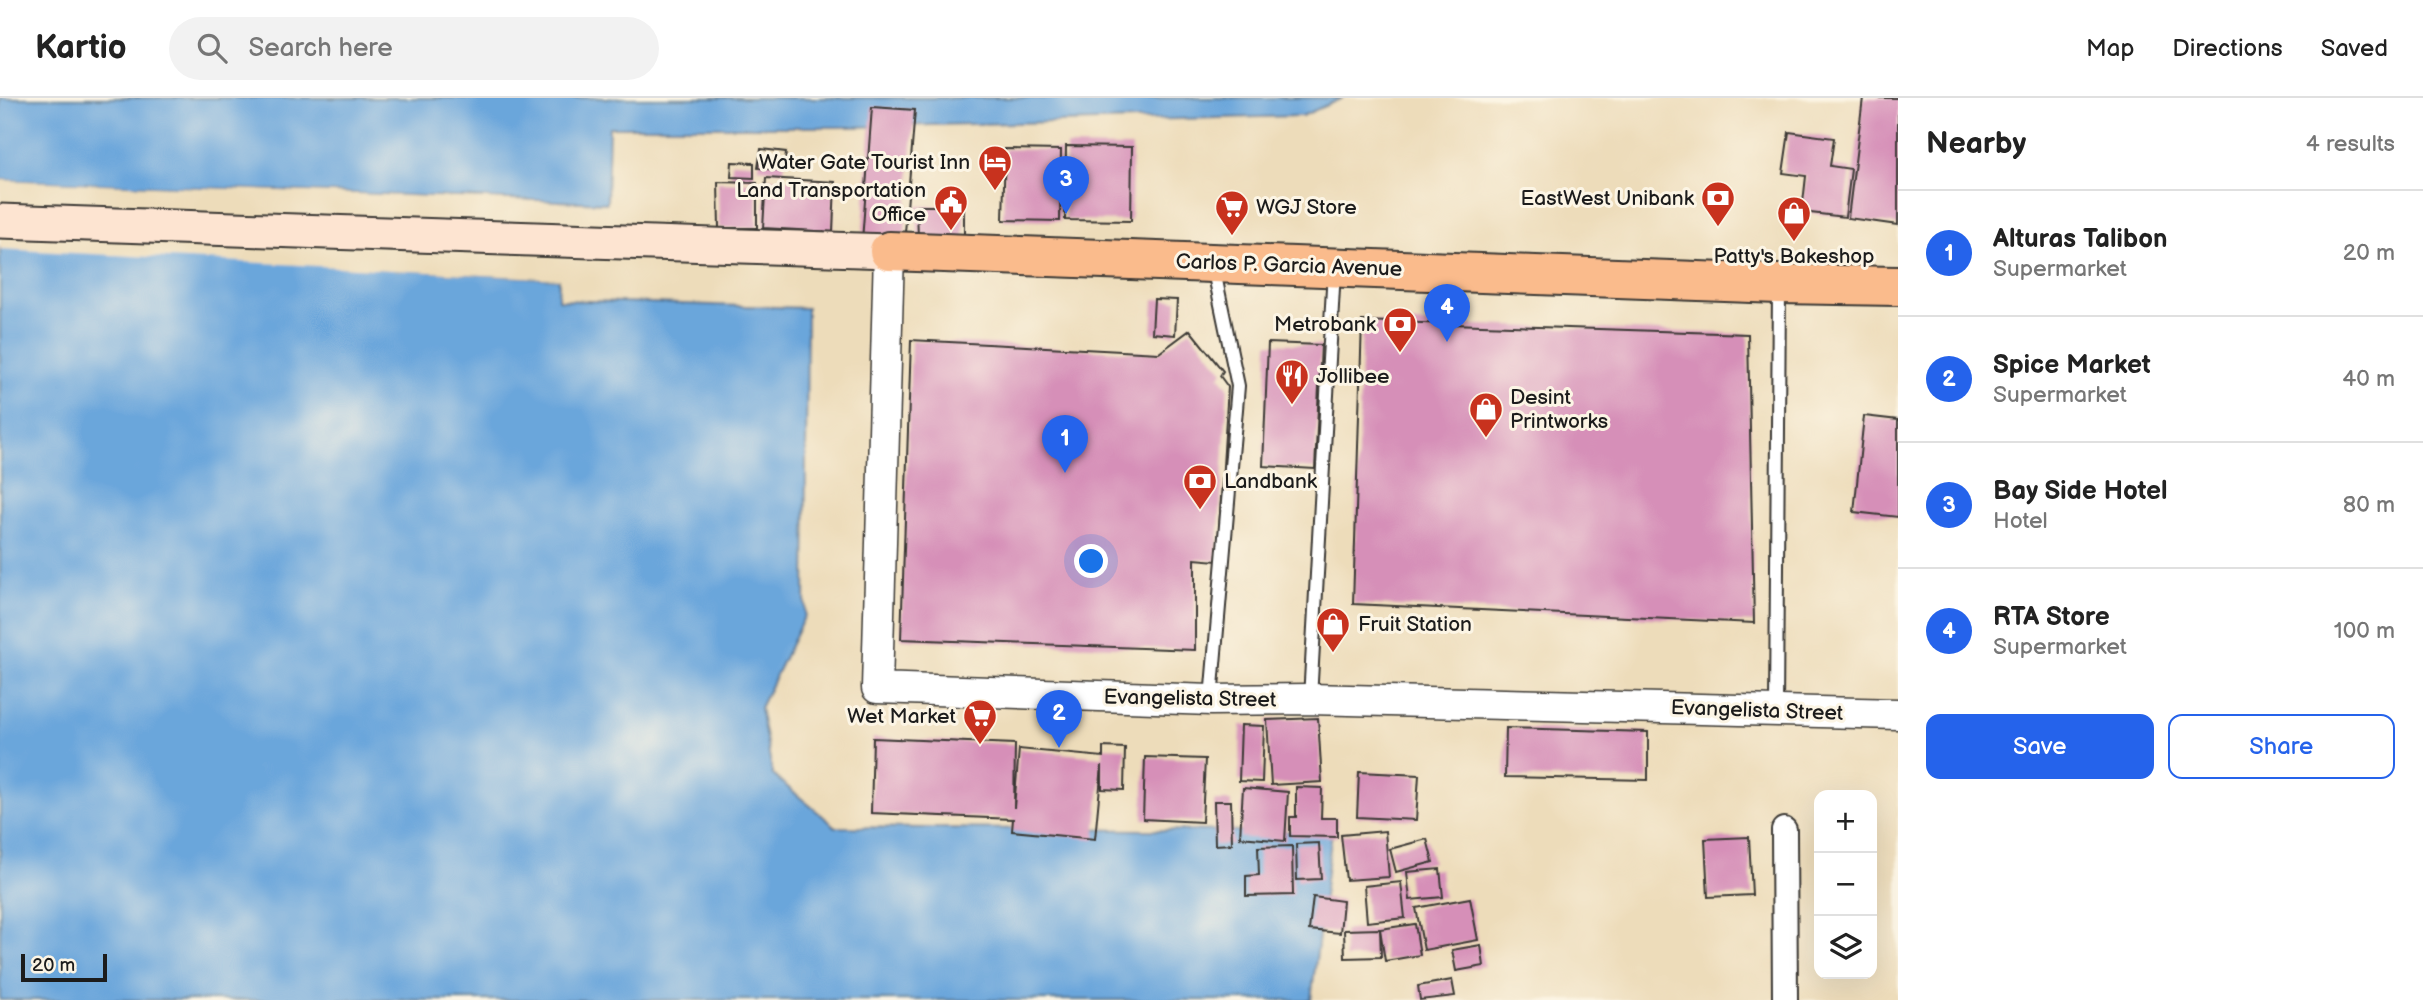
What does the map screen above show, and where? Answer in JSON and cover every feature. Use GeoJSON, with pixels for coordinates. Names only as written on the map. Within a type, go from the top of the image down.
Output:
{"type":"FeatureCollection","features":[{"type":"Feature","properties":{"kind":"main road"},"geometry":{"type":"LineString","coordinates":[[0,221],[889,251]]}},
{"type":"Feature","properties":{"kind":"main road","name":"Carlos P. Garcia Avenue"},"geometry":{"type":"LineString","coordinates":[[889,251],[1779,284],[1898,286]]}},
{"type":"Feature","properties":{"kind":"street","name":"Evangelista Street"},"geometry":{"type":"LineString","coordinates":[[889,251],[877,688],[1211,701],[1310,699],[1898,714]]}},
{"type":"Feature","properties":{"kind":"street"},"geometry":{"type":"LineString","coordinates":[[1784,830],[1784,1000]]}},
{"type":"Feature","properties":{"kind":"lane"},"geometry":{"type":"LineString","coordinates":[[1211,701],[1238,386],[1213,262]]}},
{"type":"Feature","properties":{"kind":"lane"},"geometry":{"type":"LineString","coordinates":[[1310,699],[1335,266]]}},
{"type":"Feature","properties":{"kind":"lane"},"geometry":{"type":"LineString","coordinates":[[1776,710],[1779,284]]}},
{"type":"Feature","properties":{"kind":"water"},"geometry":{"type":"Polygon","coordinates":[[[0,98],[1343,98],[1302,116],[851,127],[609,127],[607,203],[0,180],[0,98]]]}},
{"type":"Feature","properties":{"kind":"water"},"geometry":{"type":"Polygon","coordinates":[[[0,246],[559,279],[558,300],[807,308],[805,615],[760,708],[773,775],[836,827],[1332,832],[1311,1000],[0,1000],[0,246]]]}},
{"type":"Feature","properties":{"kind":"pier"},"geometry":{"type":"Polygon","coordinates":[[[0,180],[560,202],[560,205],[0,183],[0,180]]]}},
{"type":"Feature","properties":{"kind":"pier"},"geometry":{"type":"Polygon","coordinates":[[[0,243],[559,275],[559,279],[0,249],[0,243]]]}},
{"type":"Feature","properties":{"kind":"building"},"geometry":{"type":"Polygon","coordinates":[[[1863,98],[1898,98],[1898,225],[1848,218],[1863,98]]]}},
{"type":"Feature","properties":{"kind":"building"},"geometry":{"type":"Polygon","coordinates":[[[872,107],[915,110],[904,245],[862,241],[872,107]]]}},
{"type":"Feature","properties":{"kind":"building"},"geometry":{"type":"Polygon","coordinates":[[[1789,132],[1834,138],[1830,166],[1851,169],[1845,217],[1802,212],[1806,176],[1783,173],[1789,132]]]}},
{"type":"Feature","properties":{"kind":"building"},"geometry":{"type":"Polygon","coordinates":[[[1066,146],[1132,147],[1131,221],[1065,220],[1066,146]]]}},
{"type":"Feature","properties":{"kind":"building"},"geometry":{"type":"Polygon","coordinates":[[[761,149],[786,152],[784,171],[758,168],[761,149]]]}},
{"type":"Feature","properties":{"kind":"building"},"geometry":{"type":"Polygon","coordinates":[[[1005,149],[1061,150],[1060,221],[1003,220],[1005,149]]]}},
{"type":"Feature","properties":{"kind":"building"},"geometry":{"type":"Polygon","coordinates":[[[732,162],[754,163],[754,178],[731,177],[732,162]]]}},
{"type":"Feature","properties":{"kind":"building"},"geometry":{"type":"Polygon","coordinates":[[[766,178],[835,182],[833,232],[763,228],[766,178]]]}},
{"type":"Feature","properties":{"kind":"building"},"geometry":{"type":"Polygon","coordinates":[[[718,182],[757,183],[757,228],[719,228],[718,182]]]}},
{"type":"Feature","properties":{"kind":"building"},"geometry":{"type":"Polygon","coordinates":[[[917,206],[964,206],[964,240],[918,240],[917,206]]]}},
{"type":"Feature","properties":{"kind":"building"},"geometry":{"type":"Polygon","coordinates":[[[1154,299],[1177,300],[1175,335],[1152,333],[1154,299]]]}},
{"type":"Feature","properties":{"kind":"building"},"geometry":{"type":"Polygon","coordinates":[[[1362,321],[1748,334],[1754,623],[1353,604],[1362,321]]]}},
{"type":"Feature","properties":{"kind":"building"},"geometry":{"type":"Polygon","coordinates":[[[1190,330],[1223,371],[1220,376],[1228,387],[1217,561],[1195,559],[1195,650],[901,639],[911,340],[1159,353],[1190,330]]]}},
{"type":"Feature","properties":{"kind":"building","name":"Jollibee"},"geometry":{"type":"Polygon","coordinates":[[[1268,343],[1321,345],[1315,469],[1263,466],[1268,343]]]}},
{"type":"Feature","properties":{"kind":"building"},"geometry":{"type":"Polygon","coordinates":[[[1864,416],[1898,420],[1898,517],[1854,512],[1864,416]]]}},
{"type":"Feature","properties":{"kind":"building"},"geometry":{"type":"Polygon","coordinates":[[[1318,718],[1322,782],[1271,785],[1267,720],[1318,718]]]}},
{"type":"Feature","properties":{"kind":"building"},"geometry":{"type":"Polygon","coordinates":[[[1241,725],[1264,726],[1262,782],[1239,781],[1241,725]]]}},
{"type":"Feature","properties":{"kind":"building"},"geometry":{"type":"Polygon","coordinates":[[[1506,728],[1648,732],[1648,780],[1505,777],[1506,728]]]}},
{"type":"Feature","properties":{"kind":"building"},"geometry":{"type":"Polygon","coordinates":[[[873,738],[1015,744],[1014,808],[1019,749],[1103,757],[1103,747],[1125,748],[1124,790],[1102,789],[1102,765],[1095,839],[1012,831],[1013,819],[871,813],[873,738]]]}},
{"type":"Feature","properties":{"kind":"building"},"geometry":{"type":"Polygon","coordinates":[[[1145,757],[1205,759],[1202,822],[1143,819],[1145,757]]]}},
{"type":"Feature","properties":{"kind":"building"},"geometry":{"type":"Polygon","coordinates":[[[1359,772],[1419,775],[1416,820],[1357,817],[1359,772]]]}},
{"type":"Feature","properties":{"kind":"building"},"geometry":{"type":"Polygon","coordinates":[[[1296,787],[1322,788],[1321,818],[1337,818],[1337,837],[1290,836],[1290,817],[1296,817],[1296,787]]]}},
{"type":"Feature","properties":{"kind":"building"},"geometry":{"type":"Polygon","coordinates":[[[1243,788],[1288,792],[1285,841],[1240,837],[1243,788]]]}},
{"type":"Feature","properties":{"kind":"building"},"geometry":{"type":"Polygon","coordinates":[[[1214,801],[1231,801],[1232,844],[1215,845],[1214,801]]]}},
{"type":"Feature","properties":{"kind":"building"},"geometry":{"type":"Polygon","coordinates":[[[1385,831],[1389,877],[1346,880],[1341,835],[1385,831]]]}},
{"type":"Feature","properties":{"kind":"building"},"geometry":{"type":"Polygon","coordinates":[[[1749,837],[1752,895],[1708,897],[1705,839],[1749,837]]]}},
{"type":"Feature","properties":{"kind":"building"},"geometry":{"type":"Polygon","coordinates":[[[1427,839],[1433,862],[1396,872],[1390,849],[1427,839]]]}},
{"type":"Feature","properties":{"kind":"building"},"geometry":{"type":"Polygon","coordinates":[[[1319,843],[1321,879],[1297,880],[1296,844],[1319,843]]]}},
{"type":"Feature","properties":{"kind":"building"},"geometry":{"type":"Polygon","coordinates":[[[1292,846],[1293,895],[1246,896],[1246,876],[1259,875],[1258,847],[1292,846]]]}},
{"type":"Feature","properties":{"kind":"building"},"geometry":{"type":"Polygon","coordinates":[[[1440,869],[1443,897],[1410,900],[1407,872],[1440,869]]]}},
{"type":"Feature","properties":{"kind":"building"},"geometry":{"type":"Polygon","coordinates":[[[1401,882],[1405,918],[1367,922],[1364,886],[1401,882]]]}},
{"type":"Feature","properties":{"kind":"building"},"geometry":{"type":"Polygon","coordinates":[[[1313,897],[1343,901],[1340,933],[1309,930],[1313,897]]]}},
{"type":"Feature","properties":{"kind":"building"},"geometry":{"type":"Polygon","coordinates":[[[1470,898],[1478,940],[1424,950],[1416,908],[1470,898]]]}},
{"type":"Feature","properties":{"kind":"building"},"geometry":{"type":"Polygon","coordinates":[[[1415,924],[1420,955],[1385,961],[1380,929],[1415,924]]]}},
{"type":"Feature","properties":{"kind":"building"},"geometry":{"type":"Polygon","coordinates":[[[1380,929],[1381,957],[1345,958],[1344,930],[1380,929]]]}},
{"type":"Feature","properties":{"kind":"building"},"geometry":{"type":"Polygon","coordinates":[[[1481,945],[1484,966],[1456,971],[1452,950],[1481,945]]]}},
{"type":"Feature","properties":{"kind":"building"},"geometry":{"type":"Polygon","coordinates":[[[1452,980],[1455,996],[1420,1000],[1418,986],[1452,980]]]}},
{"type":"Feature","properties":{"kind":"place","name":"Water Gate Tourist Inn"},"geometry":{"type":"Point","coordinates":[995,192]}},
{"type":"Feature","properties":{"kind":"place","name":"Bay Side Hotel"},"geometry":{"type":"Point","coordinates":[1066,214]}},
{"type":"Feature","properties":{"kind":"place","name":"EastWest Unibank"},"geometry":{"type":"Point","coordinates":[1718,228]}},
{"type":"Feature","properties":{"kind":"place","name":"Land Transportation Office"},"geometry":{"type":"Point","coordinates":[951,232]}},
{"type":"Feature","properties":{"kind":"place","name":"WGJ Store"},"geometry":{"type":"Point","coordinates":[1232,237]}},
{"type":"Feature","properties":{"kind":"place","name":"Patty's Bakeshop"},"geometry":{"type":"Point","coordinates":[1794,243]}},
{"type":"Feature","properties":{"kind":"place","name":"RTA Store"},"geometry":{"type":"Point","coordinates":[1447,342]}},
{"type":"Feature","properties":{"kind":"place","name":"Metrobank"},"geometry":{"type":"Point","coordinates":[1400,354]}},
{"type":"Feature","properties":{"kind":"place","name":"Jollibee"},"geometry":{"type":"Point","coordinates":[1292,406]}},
{"type":"Feature","properties":{"kind":"place","name":"Desint Printworks"},"geometry":{"type":"Point","coordinates":[1486,439]}},
{"type":"Feature","properties":{"kind":"place","name":"Alturas Talibon"},"geometry":{"type":"Point","coordinates":[1065,473]}},
{"type":"Feature","properties":{"kind":"place","name":"Landbank"},"geometry":{"type":"Point","coordinates":[1200,511]}},
{"type":"Feature","properties":{"kind":"place","name":"Fruit Station"},"geometry":{"type":"Point","coordinates":[1333,654]}},
{"type":"Feature","properties":{"kind":"place","name":"Wet Market"},"geometry":{"type":"Point","coordinates":[980,746]}},
{"type":"Feature","properties":{"kind":"place","name":"Spice Market"},"geometry":{"type":"Point","coordinates":[1059,748]}}]}
